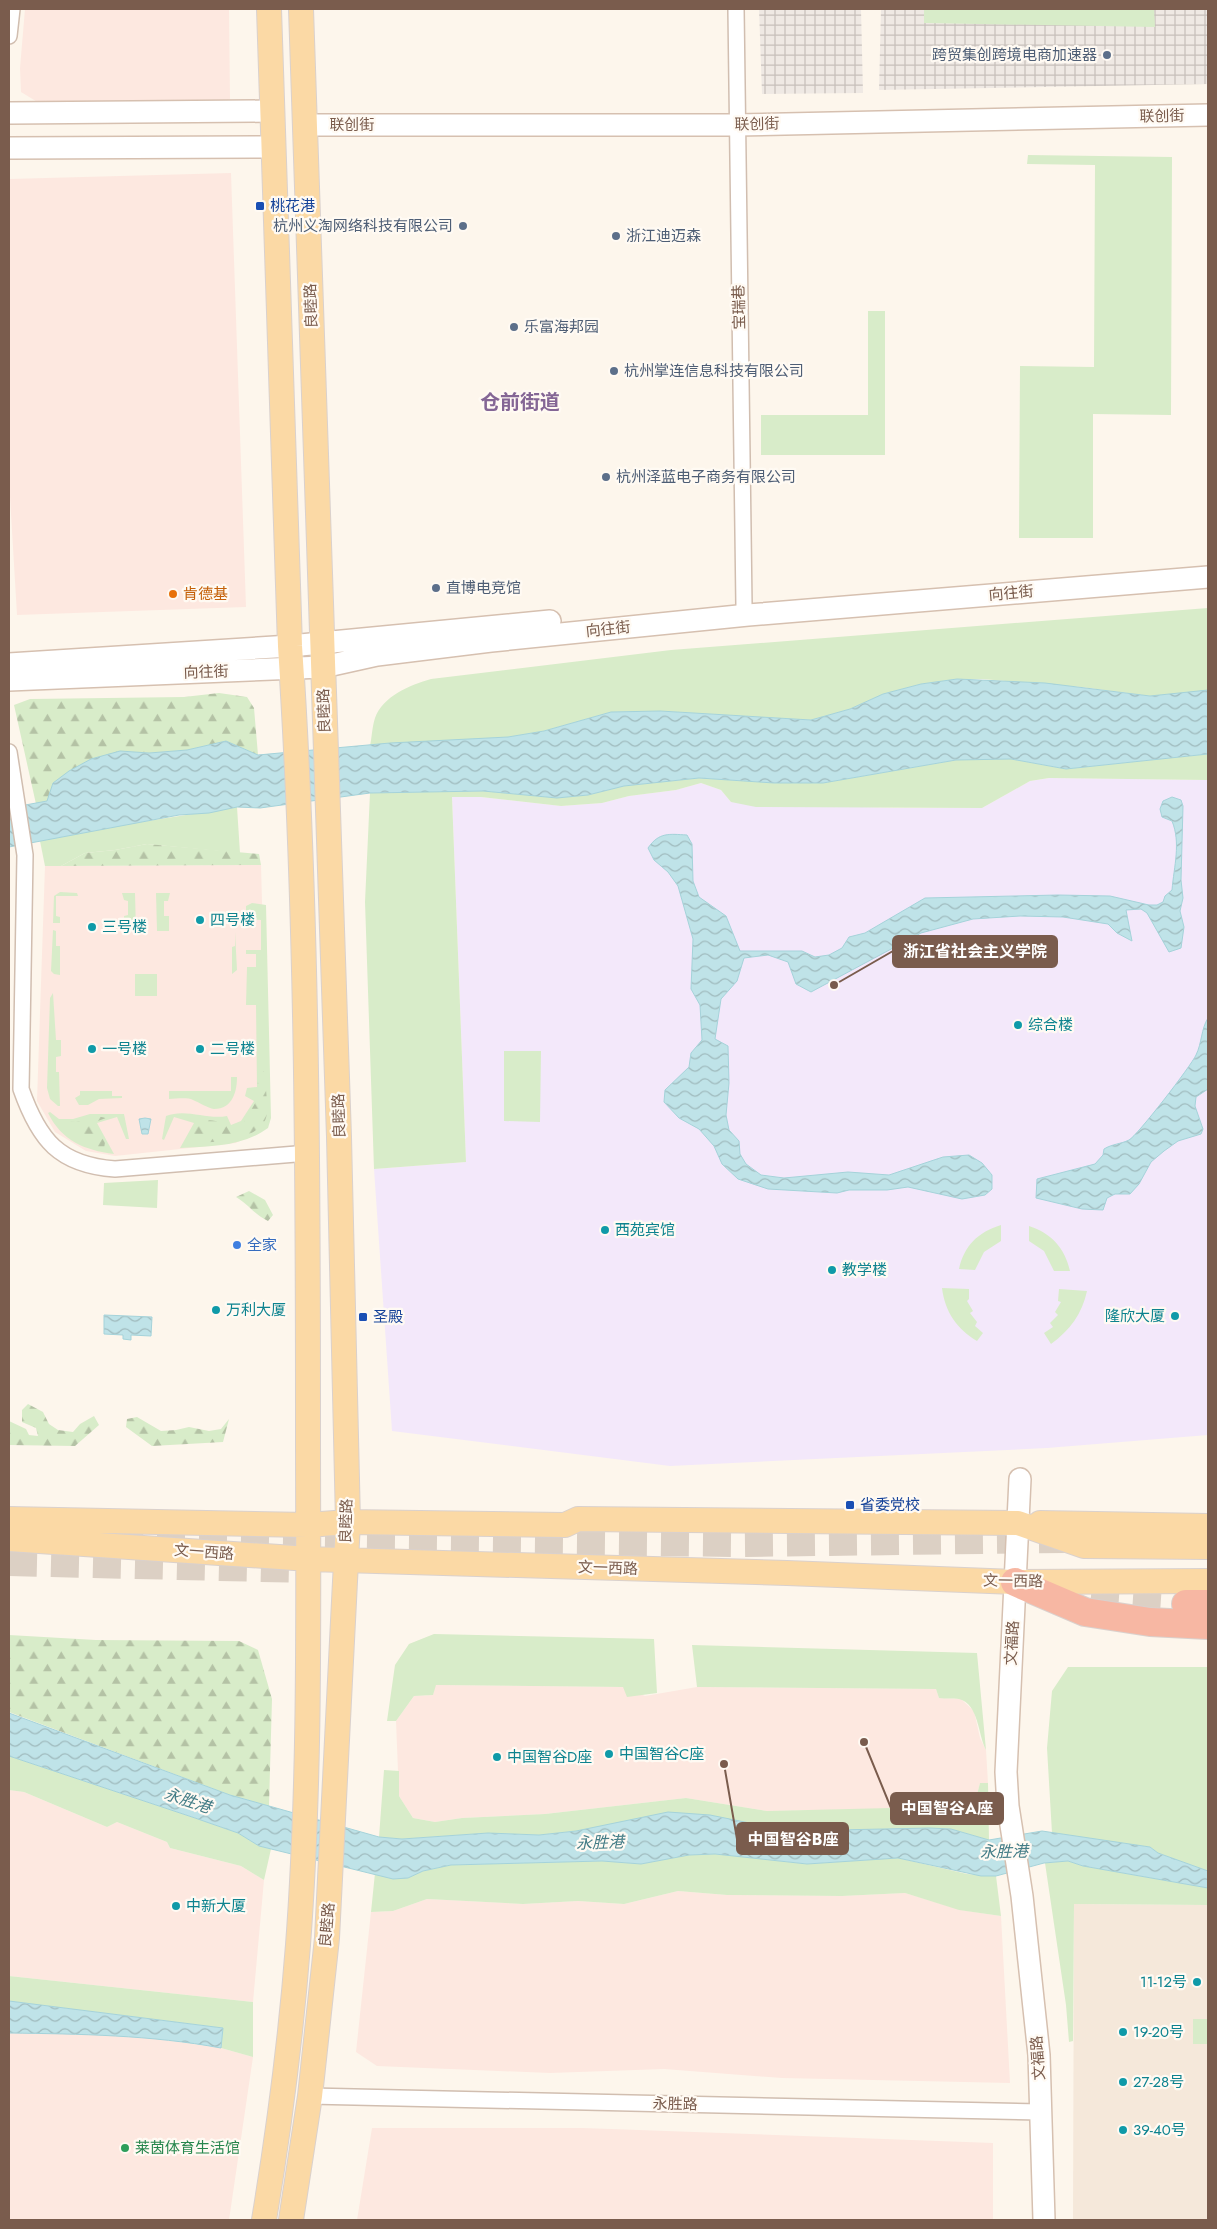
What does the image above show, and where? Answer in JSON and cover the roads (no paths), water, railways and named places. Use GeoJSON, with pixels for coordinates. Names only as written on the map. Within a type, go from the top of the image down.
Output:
{"type":"FeatureCollection","features":[{"type":"Feature","properties":{"kind":"highway"},"geometry":{"type":"LineString","coordinates":[[1014,1582],[1085,1612],[1150,1622],[1208,1625]]}},
{"type":"Feature","properties":{"kind":"main road","name":"良睦路"},"geometry":{"type":"LineString","coordinates":[[264,2220],[280,2118],[296,1963],[305,1790],[309,1559],[308,1153],[296,726],[291,657],[269,9]]}},
{"type":"Feature","properties":{"kind":"main road","name":"良睦路"},"geometry":{"type":"LineString","coordinates":[[291,2220],[310,2096],[330,1894],[333,1794],[348,1522],[330,836],[301,9]]}},
{"type":"Feature","properties":{"kind":"main road","name":"文一西路"},"geometry":{"type":"LineString","coordinates":[[9,1519],[308,1525],[348,1522],[565,1525],[578,1519],[587,1519],[1208,1526]]}},
{"type":"Feature","properties":{"kind":"main road","name":"文一西路"},"geometry":{"type":"LineString","coordinates":[[1018,1523],[1084,1546],[1208,1547]]}},
{"type":"Feature","properties":{"kind":"main road","name":"文一西路"},"geometry":{"type":"LineString","coordinates":[[9,1540],[309,1559],[787,1573],[1014,1582],[1208,1582]]}},
{"type":"Feature","properties":{"kind":"street"},"geometry":{"type":"LineString","coordinates":[[9,36],[12,9]]}},
{"type":"Feature","properties":{"kind":"street","name":"宝瑞巷"},"geometry":{"type":"LineString","coordinates":[[736,9],[744,606]]}},
{"type":"Feature","properties":{"kind":"street"},"geometry":{"type":"LineString","coordinates":[[9,113],[272,111]]}},
{"type":"Feature","properties":{"kind":"street","name":"联创街"},"geometry":{"type":"LineString","coordinates":[[306,125],[737,125],[1208,115]]}},
{"type":"Feature","properties":{"kind":"street"},"geometry":{"type":"LineString","coordinates":[[9,148],[274,147]]}},
{"type":"Feature","properties":{"kind":"street","name":"向往街"},"geometry":{"type":"LineString","coordinates":[[9,680],[291,657],[322,643],[484,626],[1208,568]]}},
{"type":"Feature","properties":{"kind":"street","name":"向往街"},"geometry":{"type":"LineString","coordinates":[[9,664],[291,657],[323,667],[386,654],[738,616],[1208,577]]}},
{"type":"Feature","properties":{"kind":"street"},"geometry":{"type":"LineString","coordinates":[[9,752],[25,855],[21,1089],[31,1118],[49,1143],[68,1157],[94,1168],[115,1169],[308,1153]]}},
{"type":"Feature","properties":{"kind":"street","name":"文福路"},"geometry":{"type":"LineString","coordinates":[[1020,1479],[1006,1772],[1008,1806],[1022,1896],[1039,2055],[1044,2220]]}},
{"type":"Feature","properties":{"kind":"street","name":"永胜路"},"geometry":{"type":"LineString","coordinates":[[310,2096],[1040,2112]]}},
{"type":"Feature","properties":{"kind":"water"},"geometry":{"type":"Polygon","coordinates":[[[957,679],[1045,683],[1150,696],[1208,690],[1208,754],[1066,769],[1011,759],[956,760],[823,783],[774,783],[699,778],[624,786],[588,795],[557,798],[483,791],[370,793],[260,808],[237,807],[209,813],[179,815],[9,847],[9,808],[47,801],[53,783],[69,771],[91,759],[120,751],[149,753],[187,750],[226,741],[258,755],[390,743],[508,737],[544,731],[611,712],[660,711],[811,720],[850,709],[883,694],[921,684],[957,679]]]}},
{"type":"Feature","properties":{"kind":"water"},"geometry":{"type":"Polygon","coordinates":[[[1172,797],[1181,800],[1183,806],[1181,880],[1183,898],[1180,911],[1184,927],[1181,948],[1169,952],[1147,913],[1141,909],[1126,910],[1132,941],[1117,933],[1108,924],[1063,917],[1020,916],[973,919],[921,933],[811,992],[796,984],[788,962],[768,955],[744,958],[737,981],[721,999],[715,1039],[728,1046],[729,1083],[726,1115],[729,1130],[739,1141],[740,1154],[746,1164],[761,1175],[784,1178],[848,1172],[889,1175],[943,1157],[969,1155],[982,1163],[992,1175],[992,1189],[985,1195],[962,1199],[908,1187],[887,1190],[849,1190],[837,1193],[768,1189],[738,1179],[722,1164],[714,1146],[699,1129],[679,1118],[664,1102],[665,1090],[689,1067],[691,1053],[702,1040],[700,1005],[691,989],[693,939],[678,886],[668,872],[654,860],[648,848],[656,839],[670,834],[687,835],[692,844],[693,881],[699,897],[726,916],[740,951],[802,951],[815,957],[829,955],[842,948],[849,937],[865,933],[925,898],[1058,895],[1110,896],[1149,905],[1157,905],[1163,902],[1165,896],[1172,890],[1176,855],[1175,829],[1172,821],[1162,817],[1160,809],[1163,801],[1172,797]]]}},
{"type":"Feature","properties":{"kind":"water"},"geometry":{"type":"Polygon","coordinates":[[[1208,1018],[1208,1089],[1196,1097],[1195,1106],[1203,1129],[1201,1134],[1178,1141],[1164,1151],[1151,1162],[1139,1184],[1130,1194],[1115,1194],[1107,1198],[1103,1210],[1082,1209],[1036,1198],[1037,1179],[1095,1164],[1103,1155],[1104,1149],[1129,1140],[1134,1136],[1192,1062],[1198,1050],[1208,1018]]]}},
{"type":"Feature","properties":{"kind":"water"},"geometry":{"type":"Polygon","coordinates":[[[139,1119],[151,1119],[148,1134],[142,1134],[139,1119]]]}},
{"type":"Feature","properties":{"kind":"water"},"geometry":{"type":"Polygon","coordinates":[[[104,1315],[152,1317],[151,1336],[131,1335],[131,1340],[123,1339],[123,1335],[104,1334],[104,1315]]]}},
{"type":"Feature","properties":{"kind":"water","name":"永胜港"},"geometry":{"type":"Polygon","coordinates":[[[9,1713],[230,1795],[379,1837],[402,1839],[488,1833],[539,1835],[576,1831],[668,1812],[710,1815],[789,1831],[930,1828],[951,1829],[989,1840],[1042,1831],[1150,1847],[1158,1853],[1208,1871],[1208,1888],[1083,1866],[1068,1861],[1044,1863],[996,1876],[981,1876],[898,1858],[807,1864],[715,1854],[689,1855],[641,1864],[602,1861],[451,1865],[423,1871],[408,1878],[393,1879],[259,1846],[238,1833],[9,1756],[9,1713]]]}},
{"type":"Feature","properties":{"kind":"water"},"geometry":{"type":"Polygon","coordinates":[[[9,2001],[223,2028],[221,2048],[142,2038],[9,2033],[9,2001]]]}},
{"type":"Feature","properties":{"kind":"tunnel"},"geometry":{"type":"LineString","coordinates":[[115,1536],[737,1543],[1067,1539]]}},
{"type":"Feature","properties":{"kind":"tunnel"},"geometry":{"type":"LineString","coordinates":[[9,1562],[307,1569]]}},
{"type":"Feature","properties":{"kind":"tunnel"},"geometry":{"type":"LineString","coordinates":[[1049,1595],[1186,1604]]}},
{"type":"Feature","properties":{"kind":"place","name":"跨贸集创跨境电商加速器"},"geometry":{"type":"Point","coordinates":[1107,55]}},
{"type":"Feature","properties":{"kind":"place","name":"桃花港"},"geometry":{"type":"Point","coordinates":[260,206]}},
{"type":"Feature","properties":{"kind":"place","name":"杭州义淘网络科技有限公司"},"geometry":{"type":"Point","coordinates":[463,226]}},
{"type":"Feature","properties":{"kind":"place","name":"浙江迪迈森"},"geometry":{"type":"Point","coordinates":[616,236]}},
{"type":"Feature","properties":{"kind":"place","name":"乐富海邦园"},"geometry":{"type":"Point","coordinates":[514,327]}},
{"type":"Feature","properties":{"kind":"place","name":"杭州掌连信息科技有限公司"},"geometry":{"type":"Point","coordinates":[614,371]}},
{"type":"Feature","properties":{"kind":"place","name":"杭州泽蓝电子商务有限公司"},"geometry":{"type":"Point","coordinates":[606,477]}},
{"type":"Feature","properties":{"kind":"place","name":"直博电竞馆"},"geometry":{"type":"Point","coordinates":[436,588]}},
{"type":"Feature","properties":{"kind":"place","name":"肯德基"},"geometry":{"type":"Point","coordinates":[173,594]}},
{"type":"Feature","properties":{"kind":"place","name":"四号楼"},"geometry":{"type":"Point","coordinates":[200,920]}},
{"type":"Feature","properties":{"kind":"place","name":"三号楼"},"geometry":{"type":"Point","coordinates":[92,927]}},
{"type":"Feature","properties":{"kind":"place","name":"浙江省社会主义学院"},"geometry":{"type":"Point","coordinates":[834,985]}},
{"type":"Feature","properties":{"kind":"place","name":"综合楼"},"geometry":{"type":"Point","coordinates":[1018,1025]}},
{"type":"Feature","properties":{"kind":"place","name":"一号楼"},"geometry":{"type":"Point","coordinates":[92,1049]}},
{"type":"Feature","properties":{"kind":"place","name":"二号楼"},"geometry":{"type":"Point","coordinates":[200,1049]}},
{"type":"Feature","properties":{"kind":"place","name":"西苑宾馆"},"geometry":{"type":"Point","coordinates":[605,1230]}},
{"type":"Feature","properties":{"kind":"place","name":"全家"},"geometry":{"type":"Point","coordinates":[237,1245]}},
{"type":"Feature","properties":{"kind":"place","name":"教学楼"},"geometry":{"type":"Point","coordinates":[832,1270]}},
{"type":"Feature","properties":{"kind":"place","name":"万利大厦"},"geometry":{"type":"Point","coordinates":[216,1310]}},
{"type":"Feature","properties":{"kind":"place","name":"隆欣大厦"},"geometry":{"type":"Point","coordinates":[1175,1316]}},
{"type":"Feature","properties":{"kind":"place","name":"圣殿"},"geometry":{"type":"Point","coordinates":[363,1317]}},
{"type":"Feature","properties":{"kind":"place","name":"省委党校"},"geometry":{"type":"Point","coordinates":[850,1505]}},
{"type":"Feature","properties":{"kind":"place","name":"中国智谷A座"},"geometry":{"type":"Point","coordinates":[864,1742]}},
{"type":"Feature","properties":{"kind":"place","name":"中国智谷C座"},"geometry":{"type":"Point","coordinates":[609,1754]}},
{"type":"Feature","properties":{"kind":"place","name":"中国智谷D座"},"geometry":{"type":"Point","coordinates":[497,1757]}},
{"type":"Feature","properties":{"kind":"place","name":"中国智谷B座"},"geometry":{"type":"Point","coordinates":[724,1764]}},
{"type":"Feature","properties":{"kind":"place","name":"中新大厦"},"geometry":{"type":"Point","coordinates":[176,1906]}},
{"type":"Feature","properties":{"kind":"place","name":"11-12号"},"geometry":{"type":"Point","coordinates":[1197,1982]}},
{"type":"Feature","properties":{"kind":"place","name":"19-20号"},"geometry":{"type":"Point","coordinates":[1123,2032]}},
{"type":"Feature","properties":{"kind":"place","name":"27-28号"},"geometry":{"type":"Point","coordinates":[1123,2082]}},
{"type":"Feature","properties":{"kind":"place","name":"39-40号"},"geometry":{"type":"Point","coordinates":[1123,2130]}},
{"type":"Feature","properties":{"kind":"place","name":"莱茵体育生活馆"},"geometry":{"type":"Point","coordinates":[125,2148]}},
{"type":"Feature","properties":{"kind":"district","name":"仓前街道"},"geometry":{"type":"Point","coordinates":[520,402]}}]}
